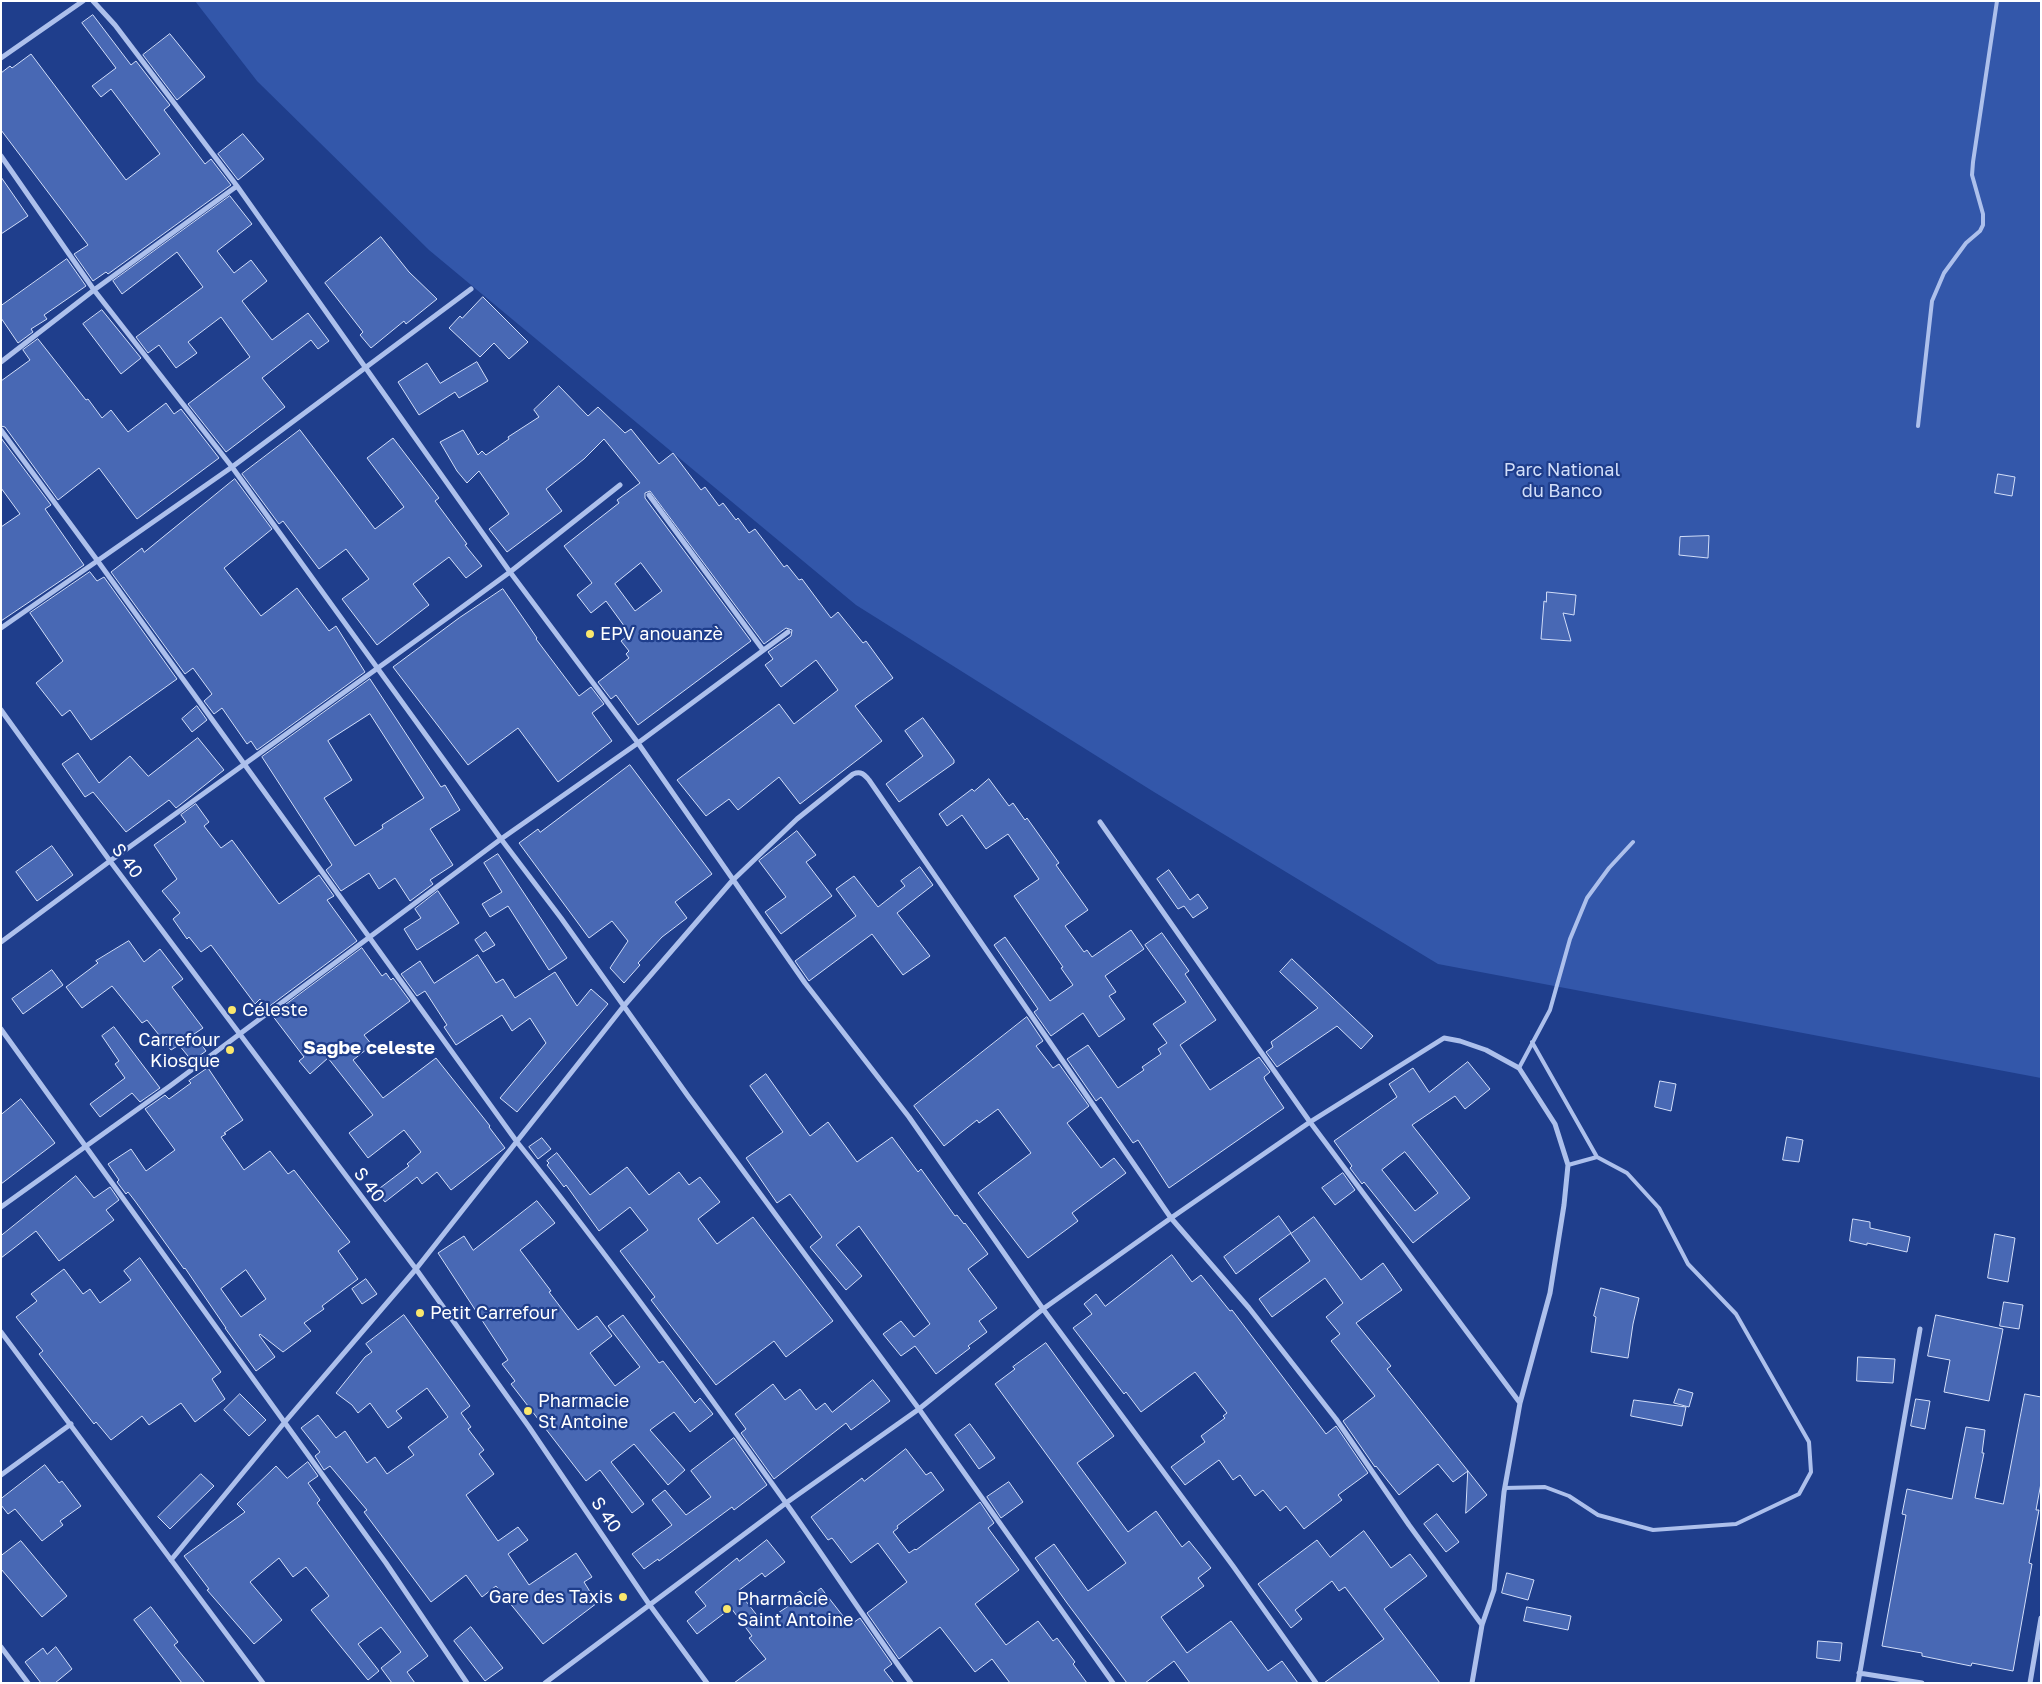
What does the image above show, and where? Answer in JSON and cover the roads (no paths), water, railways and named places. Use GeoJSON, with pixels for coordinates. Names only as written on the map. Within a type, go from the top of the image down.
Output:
{"type":"FeatureCollection","features":[{"type":"Feature","properties":{"kind":"street"},"geometry":{"type":"LineString","coordinates":[[1,58],[83,1]]}},
{"type":"Feature","properties":{"kind":"street"},"geometry":{"type":"LineString","coordinates":[[93,1],[115,25],[237,186],[367,367],[510,572],[638,743],[732,881],[805,983],[909,1117],[1043,1310],[1233,1566],[1316,1683]]}},
{"type":"Feature","properties":{"kind":"street"},"geometry":{"type":"LineString","coordinates":[[1,156],[94,290],[232,467],[377,670],[501,839],[562,918],[623,1008],[919,1409],[1113,1683]]}},
{"type":"Feature","properties":{"kind":"street"},"geometry":{"type":"LineString","coordinates":[[1,362],[94,290],[237,186]]}},
{"type":"Feature","properties":{"kind":"street"},"geometry":{"type":"LineString","coordinates":[[1,628],[232,467],[471,289]]}},
{"type":"Feature","properties":{"kind":"street"},"geometry":{"type":"LineString","coordinates":[[1,430],[517,1142],[643,1303],[786,1503],[911,1683]]}},
{"type":"Feature","properties":{"kind":"street"},"geometry":{"type":"LineString","coordinates":[[1,942],[510,572],[620,485]]}},
{"type":"Feature","properties":{"kind":"street"},"geometry":{"type":"LineString","coordinates":[[649,495],[763,650]]}},
{"type":"Feature","properties":{"kind":"street"},"geometry":{"type":"LineString","coordinates":[[1,1207],[240,1033],[501,839],[638,743],[788,632]]}},
{"type":"Feature","properties":{"kind":"street","name":"S 40"},"geometry":{"type":"LineString","coordinates":[[1,710],[110,861],[416,1269],[529,1427],[649,1604],[707,1683]]}},
{"type":"Feature","properties":{"kind":"street"},"geometry":{"type":"LineString","coordinates":[[171,1560],[284,1423],[416,1269],[623,1008],[732,881],[797,819],[853,774],[859,772],[864,774],[1171,1218],[1249,1308],[1336,1418],[1409,1525],[1482,1625]]}},
{"type":"Feature","properties":{"kind":"street"},"geometry":{"type":"LineString","coordinates":[[1100,822],[1310,1122],[1520,1403]]}},
{"type":"Feature","properties":{"kind":"street"},"geometry":{"type":"LineString","coordinates":[[1,1029],[386,1563],[467,1683]]}},
{"type":"Feature","properties":{"kind":"street"},"geometry":{"type":"LineString","coordinates":[[545,1683],[786,1503],[919,1409],[1043,1310],[1171,1218],[1310,1122],[1444,1038],[1460,1041],[1486,1050],[1519,1068],[1555,1124],[1568,1165],[1564,1205],[1550,1293],[1520,1403],[1505,1488],[1494,1590],[1482,1625],[1472,1683]]}},
{"type":"Feature","properties":{"kind":"street"},"geometry":{"type":"LineString","coordinates":[[1858,1683],[1920,1329]]}},
{"type":"Feature","properties":{"kind":"street"},"geometry":{"type":"LineString","coordinates":[[1,1332],[263,1683]]}},
{"type":"Feature","properties":{"kind":"street"},"geometry":{"type":"LineString","coordinates":[[1,1475],[71,1424]]}},
{"type":"Feature","properties":{"kind":"street"},"geometry":{"type":"LineString","coordinates":[[2030,1683],[2041,1618]]}},
{"type":"Feature","properties":{"kind":"street"},"geometry":{"type":"LineString","coordinates":[[1,1647],[28,1683]]}},
{"type":"Feature","properties":{"kind":"street"},"geometry":{"type":"LineString","coordinates":[[1859,1673],[1922,1683]]}},
{"type":"Feature","properties":{"kind":"lane"},"geometry":{"type":"LineString","coordinates":[[1918,426],[1932,301],[1944,273],[1966,243],[1980,231],[1983,225],[1983,214],[1972,175],[1972,162],[1996,1]]}},
{"type":"Feature","properties":{"kind":"lane"},"geometry":{"type":"LineString","coordinates":[[1519,1068],[1550,1010],[1570,940],[1587,898],[1609,868],[1633,842]]}},
{"type":"Feature","properties":{"kind":"lane"},"geometry":{"type":"LineString","coordinates":[[1505,1488],[1545,1487],[1569,1496],[1598,1515],[1653,1530],[1736,1524],[1798,1494],[1810,1472],[1809,1442],[1736,1314],[1688,1264],[1659,1208],[1626,1173],[1597,1157],[1532,1042]]}},
{"type":"Feature","properties":{"kind":"lane"},"geometry":{"type":"LineString","coordinates":[[1568,1165],[1597,1157]]}},
{"type":"Feature","properties":{"kind":"place","name":"EPV anouanzè"},"geometry":{"type":"Point","coordinates":[590,634]}},
{"type":"Feature","properties":{"kind":"place","name":"Céleste"},"geometry":{"type":"Point","coordinates":[232,1010]}},
{"type":"Feature","properties":{"kind":"place","name":"Carrefour Kiosque"},"geometry":{"type":"Point","coordinates":[230,1050]}},
{"type":"Feature","properties":{"kind":"place","name":"Petit Carrefour"},"geometry":{"type":"Point","coordinates":[420,1313]}},
{"type":"Feature","properties":{"kind":"place","name":"Pharmacie St Antoine"},"geometry":{"type":"Point","coordinates":[528,1411]}},
{"type":"Feature","properties":{"kind":"place","name":"Gare des Taxis"},"geometry":{"type":"Point","coordinates":[623,1597]}},
{"type":"Feature","properties":{"kind":"place","name":"Pharmacie Saint Antoine"},"geometry":{"type":"Point","coordinates":[727,1609]}},
{"type":"Feature","properties":{"kind":"district","name":"Sagbe celeste"},"geometry":{"type":"Point","coordinates":[369,1048]}},
{"type":"Feature","properties":{"kind":"park label","name":"Parc National du Banco"},"geometry":{"type":"Point","coordinates":[1562,480]}}]}
